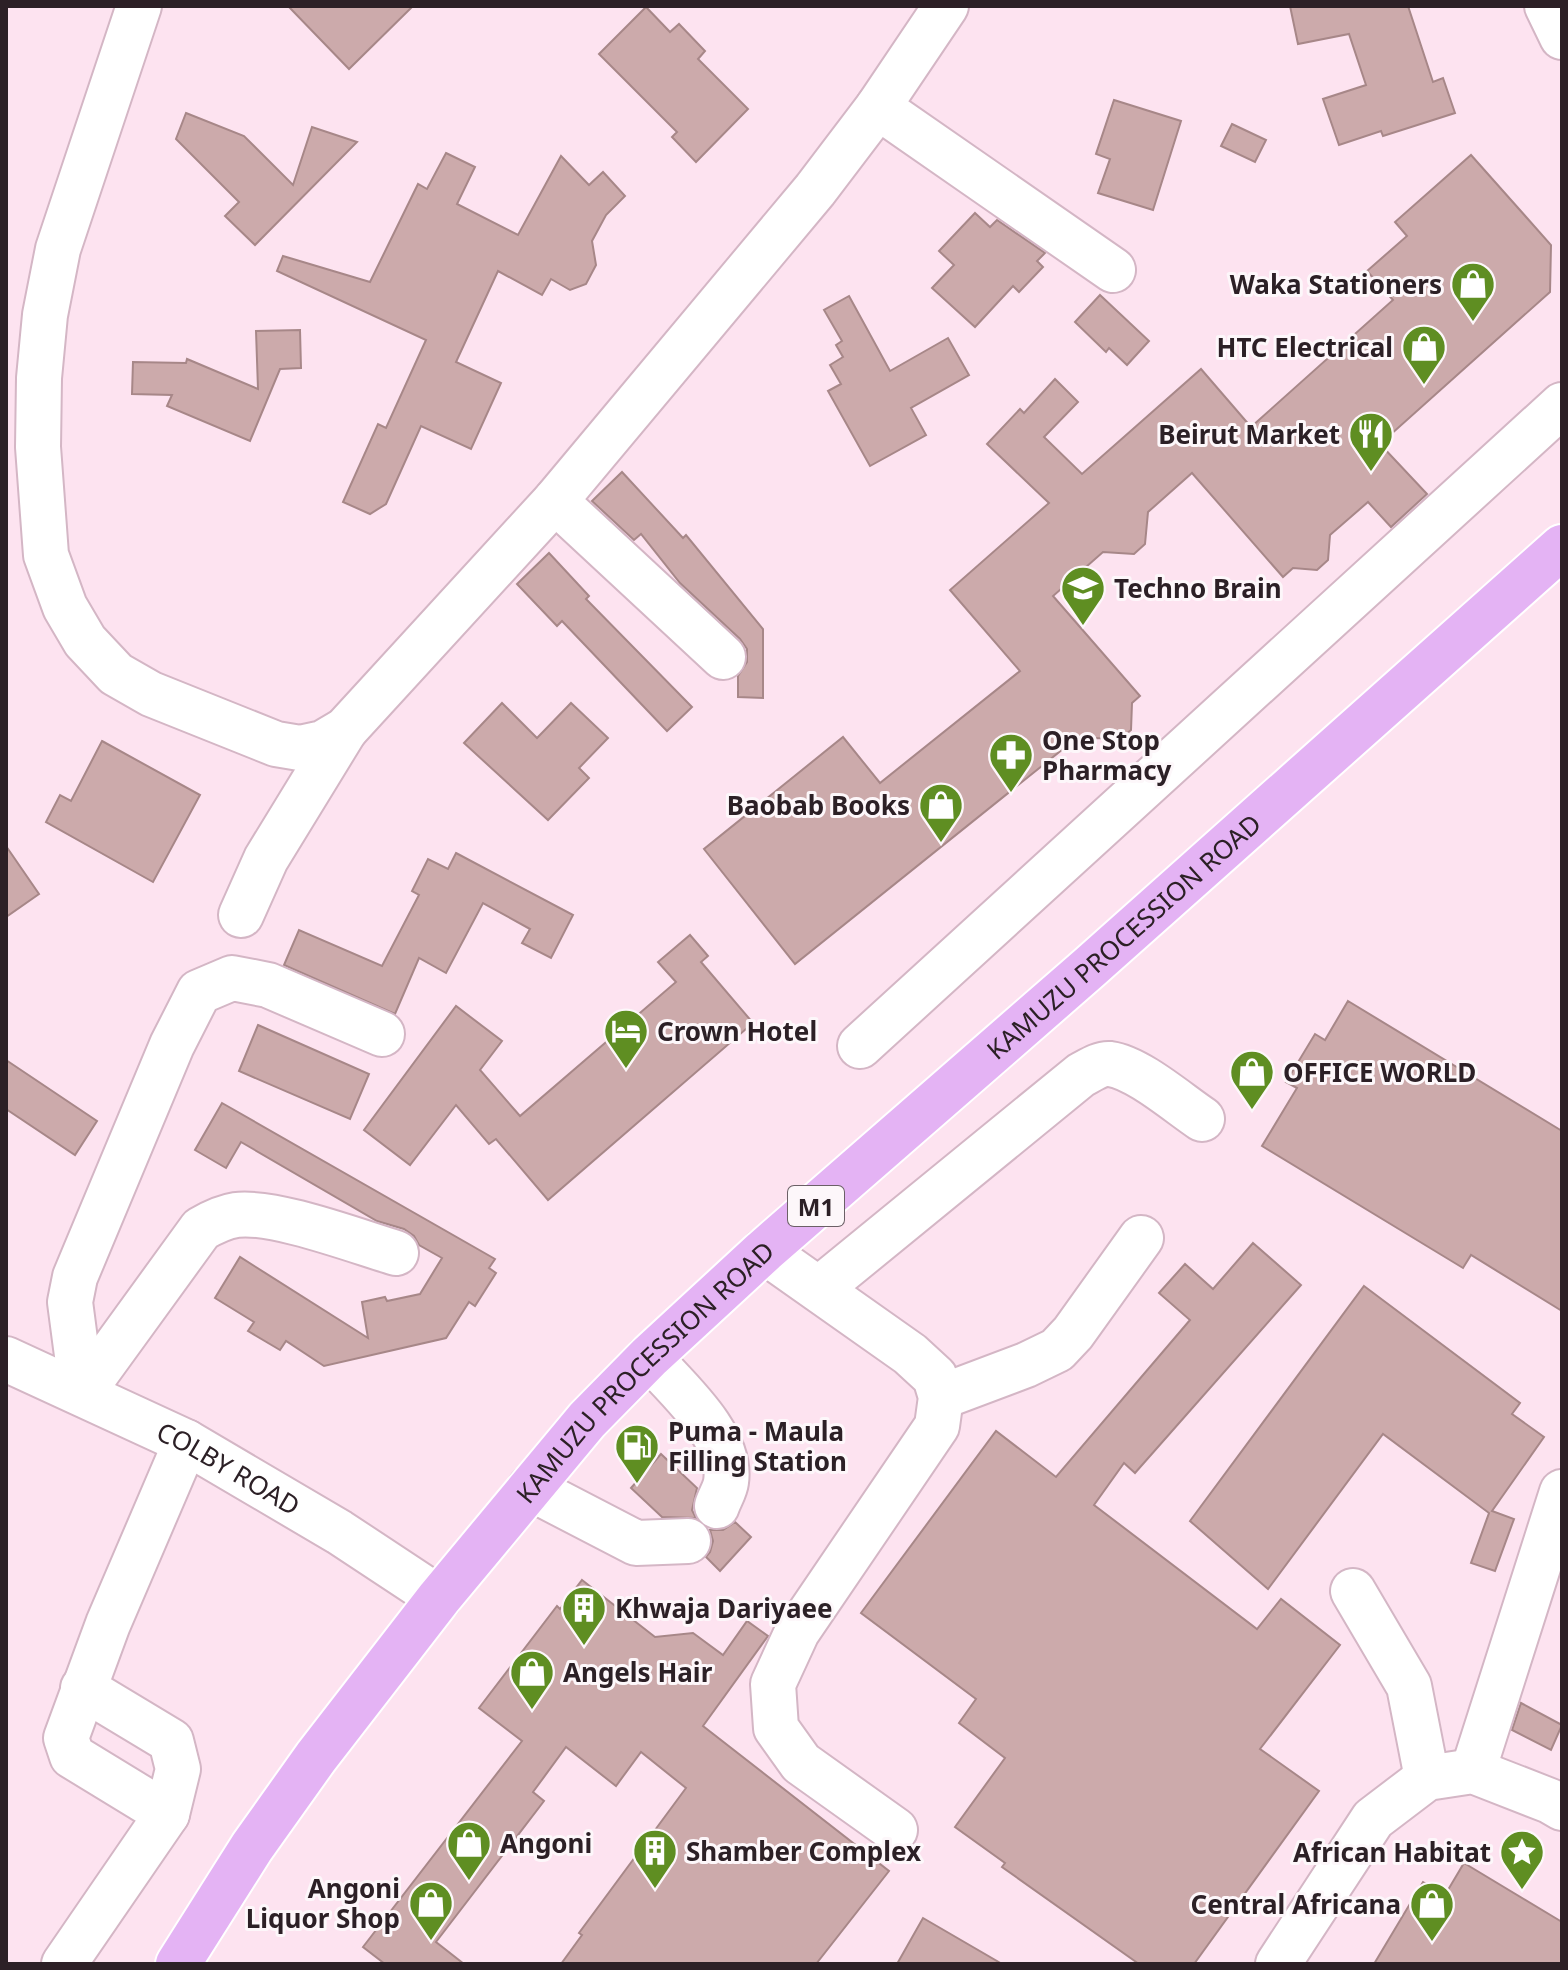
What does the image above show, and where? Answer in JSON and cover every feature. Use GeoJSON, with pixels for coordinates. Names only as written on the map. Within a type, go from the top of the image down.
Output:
{"type":"FeatureCollection","features":[{"type":"Feature","properties":{"kind":"highway","name":"KAMUZU PROCESSION ROAD"},"geometry":{"type":"LineString","coordinates":[[180,1963],[252,1847],[316,1757],[439,1598],[587,1420],[649,1357],[764,1251],[1090,967],[1562,547]]}},
{"type":"Feature","properties":{"kind":"street"},"geometry":{"type":"LineString","coordinates":[[139,6],[58,249],[45,315],[39,378],[38,447],[46,555],[65,607],[85,641],[116,674],[151,694],[276,744],[300,748],[323,743],[345,730]]}},
{"type":"Feature","properties":{"kind":"street"},"geometry":{"type":"LineString","coordinates":[[241,915],[266,859],[345,730],[555,501],[815,190],[878,107],[946,6]]}},
{"type":"Feature","properties":{"kind":"street"},"geometry":{"type":"LineString","coordinates":[[1547,6],[1562,37]]}},
{"type":"Feature","properties":{"kind":"street"},"geometry":{"type":"LineString","coordinates":[[878,107],[1113,270]]}},
{"type":"Feature","properties":{"kind":"street"},"geometry":{"type":"LineString","coordinates":[[860,1046],[1562,405]]}},
{"type":"Feature","properties":{"kind":"street"},"geometry":{"type":"LineString","coordinates":[[555,501],[723,657]]}},
{"type":"Feature","properties":{"kind":"street"},"geometry":{"type":"LineString","coordinates":[[82,1393],[70,1302],[75,1277],[172,1045],[199,992],[232,978],[268,985],[382,1034]]}},
{"type":"Feature","properties":{"kind":"street"},"geometry":{"type":"LineString","coordinates":[[819,1289],[1081,1075],[1099,1066],[1108,1064],[1133,1073],[1202,1119]]}},
{"type":"Feature","properties":{"kind":"street"},"geometry":{"type":"LineString","coordinates":[[82,1393],[201,1229],[219,1219],[265,1215],[396,1253]]}},
{"type":"Feature","properties":{"kind":"street"},"geometry":{"type":"LineString","coordinates":[[941,1397],[1057,1350],[1073,1333],[1141,1238]]}},
{"type":"Feature","properties":{"kind":"street"},"geometry":{"type":"LineString","coordinates":[[764,1251],[910,1354],[935,1377],[941,1397],[937,1426],[797,1632],[773,1684],[776,1728],[801,1763],[895,1830]]}},
{"type":"Feature","properties":{"kind":"street"},"geometry":{"type":"LineString","coordinates":[[649,1357],[717,1435],[726,1482],[717,1506]]}},
{"type":"Feature","properties":{"kind":"street","name":"COLBY ROAD"},"geometry":{"type":"LineString","coordinates":[[6,1359],[186,1442],[339,1532],[439,1598]]}},
{"type":"Feature","properties":{"kind":"street"},"geometry":{"type":"LineString","coordinates":[[167,1814],[72,1756],[66,1738],[108,1624],[186,1442]]}},
{"type":"Feature","properties":{"kind":"street"},"geometry":{"type":"LineString","coordinates":[[530,1488],[636,1543],[688,1541]]}},
{"type":"Feature","properties":{"kind":"street"},"geometry":{"type":"LineString","coordinates":[[1473,1771],[1562,1492]]}},
{"type":"Feature","properties":{"kind":"street"},"geometry":{"type":"LineString","coordinates":[[1353,1591],[1409,1686],[1427,1778]]}},
{"type":"Feature","properties":{"kind":"street"},"geometry":{"type":"LineString","coordinates":[[64,1964],[167,1814],[178,1769],[171,1741],[83,1688]]}},
{"type":"Feature","properties":{"kind":"street"},"geometry":{"type":"LineString","coordinates":[[1278,1964],[1373,1819],[1427,1778],[1473,1771],[1562,1808]]}},
{"type":"Feature","properties":{"kind":"building"},"geometry":{"type":"Polygon","coordinates":[[[288,6],[413,6],[349,69],[288,6]]]}},
{"type":"Feature","properties":{"kind":"building"},"geometry":{"type":"Polygon","coordinates":[[[1290,6],[1408,6],[1433,82],[1443,78],[1455,113],[1383,136],[1381,131],[1339,145],[1323,99],[1366,85],[1349,34],[1298,44],[1290,6]]]}},
{"type":"Feature","properties":{"kind":"building"},"geometry":{"type":"Polygon","coordinates":[[[646,7],[670,32],[679,24],[705,51],[698,59],[748,109],[696,162],[672,137],[677,132],[599,54],[646,7]]]}},
{"type":"Feature","properties":{"kind":"building"},"geometry":{"type":"Polygon","coordinates":[[[1114,100],[1181,121],[1153,210],[1098,193],[1110,159],[1096,154],[1114,100]]]}},
{"type":"Feature","properties":{"kind":"building"},"geometry":{"type":"Polygon","coordinates":[[[186,113],[244,136],[293,185],[312,127],[357,142],[255,245],[225,216],[239,202],[176,139],[186,113]]]}},
{"type":"Feature","properties":{"kind":"building"},"geometry":{"type":"Polygon","coordinates":[[[1232,124],[1266,140],[1255,162],[1221,146],[1232,124]]]}},
{"type":"Feature","properties":{"kind":"building"},"geometry":{"type":"Polygon","coordinates":[[[446,153],[475,167],[457,204],[518,235],[561,156],[589,185],[603,172],[625,196],[606,215],[592,241],[596,265],[586,284],[570,290],[551,279],[542,295],[498,271],[456,362],[501,383],[471,449],[421,426],[386,504],[370,514],[343,502],[378,424],[386,428],[426,340],[277,271],[283,256],[370,282],[418,184],[427,189],[446,153]]]}},
{"type":"Feature","properties":{"kind":"building"},"geometry":{"type":"Polygon","coordinates":[[[1471,155],[1551,245],[1550,292],[1380,444],[1427,494],[1391,527],[1368,502],[1330,535],[1328,560],[1317,570],[1293,568],[1283,577],[1192,473],[1148,512],[1145,544],[1134,554],[1103,552],[1053,596],[1140,696],[1132,703],[1131,730],[1120,739],[1093,738],[1085,745],[1078,737],[795,964],[704,849],[843,737],[880,783],[1020,671],[950,590],[1049,503],[987,444],[1020,409],[1024,413],[1055,379],[1078,402],[1044,437],[1082,474],[1201,369],[1251,427],[1393,300],[1367,271],[1407,236],[1395,222],[1471,155]]]}},
{"type":"Feature","properties":{"kind":"building"},"geometry":{"type":"Polygon","coordinates":[[[975,213],[990,227],[997,220],[1045,253],[1037,261],[1043,267],[1019,292],[1013,286],[975,327],[932,288],[954,265],[939,251],[975,213]]]}},
{"type":"Feature","properties":{"kind":"building"},"geometry":{"type":"Polygon","coordinates":[[[1100,295],[1149,341],[1127,365],[1109,348],[1106,352],[1075,322],[1100,295]]]}},
{"type":"Feature","properties":{"kind":"building"},"geometry":{"type":"Polygon","coordinates":[[[849,296],[890,371],[948,338],[969,375],[911,408],[926,435],[870,466],[828,391],[841,384],[830,365],[843,357],[836,345],[842,341],[824,310],[849,296]]]}},
{"type":"Feature","properties":{"kind":"building"},"geometry":{"type":"Polygon","coordinates":[[[300,330],[301,368],[280,369],[250,441],[167,406],[172,395],[132,394],[133,362],[186,363],[187,359],[258,389],[256,331],[300,330]]]}},
{"type":"Feature","properties":{"kind":"building"},"geometry":{"type":"Polygon","coordinates":[[[622,472],[683,538],[686,535],[763,629],[763,698],[738,697],[738,676],[747,662],[747,649],[740,639],[680,583],[641,534],[634,540],[592,501],[622,472]]]}},
{"type":"Feature","properties":{"kind":"building"},"geometry":{"type":"Polygon","coordinates":[[[549,553],[589,596],[586,599],[692,707],[667,731],[562,621],[557,626],[517,584],[549,553]]]}},
{"type":"Feature","properties":{"kind":"building"},"geometry":{"type":"Polygon","coordinates":[[[502,703],[537,738],[571,703],[608,738],[579,768],[589,778],[548,820],[464,743],[502,703]]]}},
{"type":"Feature","properties":{"kind":"building"},"geometry":{"type":"Polygon","coordinates":[[[102,741],[200,795],[153,882],[46,822],[60,795],[71,801],[102,741]]]}},
{"type":"Feature","properties":{"kind":"building"},"geometry":{"type":"Polygon","coordinates":[[[6,846],[39,894],[6,917],[6,846]]]}},
{"type":"Feature","properties":{"kind":"building"},"geometry":{"type":"Polygon","coordinates":[[[456,853],[573,915],[551,958],[522,943],[530,929],[483,903],[446,973],[419,958],[395,1014],[284,965],[299,930],[382,966],[419,895],[412,891],[428,859],[448,869],[456,853]]]}},
{"type":"Feature","properties":{"kind":"building"},"geometry":{"type":"Polygon","coordinates":[[[690,935],[708,956],[701,962],[753,1023],[548,1200],[496,1139],[489,1144],[456,1105],[410,1165],[364,1130],[456,1006],[502,1041],[480,1070],[520,1116],[676,982],[658,962],[690,935]]]}},
{"type":"Feature","properties":{"kind":"building"},"geometry":{"type":"Polygon","coordinates":[[[1348,1001],[1562,1131],[1562,1311],[1471,1255],[1463,1268],[1262,1146],[1297,1088],[1286,1082],[1315,1034],[1325,1040],[1348,1001]]]}},
{"type":"Feature","properties":{"kind":"building"},"geometry":{"type":"Polygon","coordinates":[[[258,1025],[369,1074],[350,1119],[239,1071],[258,1025]]]}},
{"type":"Feature","properties":{"kind":"building"},"geometry":{"type":"Polygon","coordinates":[[[6,1060],[97,1121],[75,1155],[6,1109],[6,1060]]]}},
{"type":"Feature","properties":{"kind":"building"},"geometry":{"type":"Polygon","coordinates":[[[222,1103],[495,1259],[489,1268],[496,1273],[475,1306],[469,1302],[446,1338],[324,1366],[286,1341],[280,1350],[248,1331],[254,1322],[215,1298],[240,1257],[368,1338],[362,1302],[385,1297],[387,1301],[420,1294],[442,1258],[419,1245],[414,1236],[404,1229],[377,1221],[241,1142],[226,1168],[195,1150],[222,1103]]]}},
{"type":"Feature","properties":{"kind":"building"},"geometry":{"type":"Polygon","coordinates":[[[1253,1243],[1301,1285],[1135,1473],[1124,1463],[1094,1505],[1257,1629],[1281,1599],[1340,1645],[1260,1749],[1319,1791],[1194,1964],[1139,1964],[1002,1867],[1005,1863],[955,1827],[1005,1758],[959,1723],[976,1699],[861,1613],[996,1431],[1056,1477],[1190,1320],[1159,1293],[1185,1264],[1213,1289],[1253,1243]]]}},
{"type":"Feature","properties":{"kind":"building"},"geometry":{"type":"Polygon","coordinates":[[[1364,1286],[1520,1403],[1512,1414],[1544,1437],[1492,1511],[1514,1519],[1495,1571],[1471,1563],[1489,1513],[1383,1434],[1268,1589],[1190,1521],[1364,1286]]]}},
{"type":"Feature","properties":{"kind":"building"},"geometry":{"type":"Polygon","coordinates":[[[661,1454],[697,1488],[692,1510],[696,1518],[662,1517],[631,1488],[661,1454]]]}},
{"type":"Feature","properties":{"kind":"building"},"geometry":{"type":"Polygon","coordinates":[[[735,1522],[751,1537],[720,1571],[706,1557],[713,1541],[710,1530],[723,1530],[735,1522]]]}},
{"type":"Feature","properties":{"kind":"building"},"geometry":{"type":"Polygon","coordinates":[[[582,1580],[655,1637],[693,1633],[723,1655],[747,1621],[768,1636],[703,1726],[889,1871],[816,1964],[561,1964],[582,1935],[579,1933],[686,1788],[641,1752],[616,1786],[566,1747],[533,1792],[544,1801],[436,1942],[464,1964],[385,1964],[363,1947],[522,1741],[479,1708],[557,1606],[560,1609],[582,1580]]]}},
{"type":"Feature","properties":{"kind":"building"},"geometry":{"type":"Polygon","coordinates":[[[1521,1703],[1562,1725],[1551,1750],[1512,1730],[1521,1703]]]}},
{"type":"Feature","properties":{"kind":"building"},"geometry":{"type":"Polygon","coordinates":[[[1464,1863],[1562,1922],[1562,1964],[1374,1964],[1423,1882],[1445,1895],[1464,1863]]]}},
{"type":"Feature","properties":{"kind":"building"},"geometry":{"type":"Polygon","coordinates":[[[923,1918],[1002,1964],[897,1964],[923,1918]]]}},
{"type":"Feature","properties":{"kind":"place","name":"Waka Stationers"},"geometry":{"type":"Point","coordinates":[1473,323]}},
{"type":"Feature","properties":{"kind":"place","name":"HTC Electrical"},"geometry":{"type":"Point","coordinates":[1424,386]}},
{"type":"Feature","properties":{"kind":"place","name":"Beirut Market"},"geometry":{"type":"Point","coordinates":[1371,473]}},
{"type":"Feature","properties":{"kind":"place","name":"Techno Brain"},"geometry":{"type":"Point","coordinates":[1083,627]}},
{"type":"Feature","properties":{"kind":"place","name":"One Stop Pharmacy"},"geometry":{"type":"Point","coordinates":[1011,794]}},
{"type":"Feature","properties":{"kind":"place","name":"Baobab Books"},"geometry":{"type":"Point","coordinates":[941,844]}},
{"type":"Feature","properties":{"kind":"place","name":"Crown Hotel"},"geometry":{"type":"Point","coordinates":[626,1070]}},
{"type":"Feature","properties":{"kind":"place","name":"OFFICE WORLD"},"geometry":{"type":"Point","coordinates":[1252,1111]}},
{"type":"Feature","properties":{"kind":"place","name":"Puma - Maula Filling Station"},"geometry":{"type":"Point","coordinates":[637,1485]}},
{"type":"Feature","properties":{"kind":"place","name":"Khwaja Dariyaee"},"geometry":{"type":"Point","coordinates":[584,1647]}},
{"type":"Feature","properties":{"kind":"place","name":"Angels Hair"},"geometry":{"type":"Point","coordinates":[532,1711]}},
{"type":"Feature","properties":{"kind":"place","name":"Angoni"},"geometry":{"type":"Point","coordinates":[469,1882]}},
{"type":"Feature","properties":{"kind":"place","name":"Shamber Complex"},"geometry":{"type":"Point","coordinates":[655,1890]}},
{"type":"Feature","properties":{"kind":"place","name":"African Habitat"},"geometry":{"type":"Point","coordinates":[1522,1891]}},
{"type":"Feature","properties":{"kind":"place","name":"Angoni Liquor Shop"},"geometry":{"type":"Point","coordinates":[431,1942]}},
{"type":"Feature","properties":{"kind":"place","name":"Central Africana"},"geometry":{"type":"Point","coordinates":[1432,1943]}}]}
